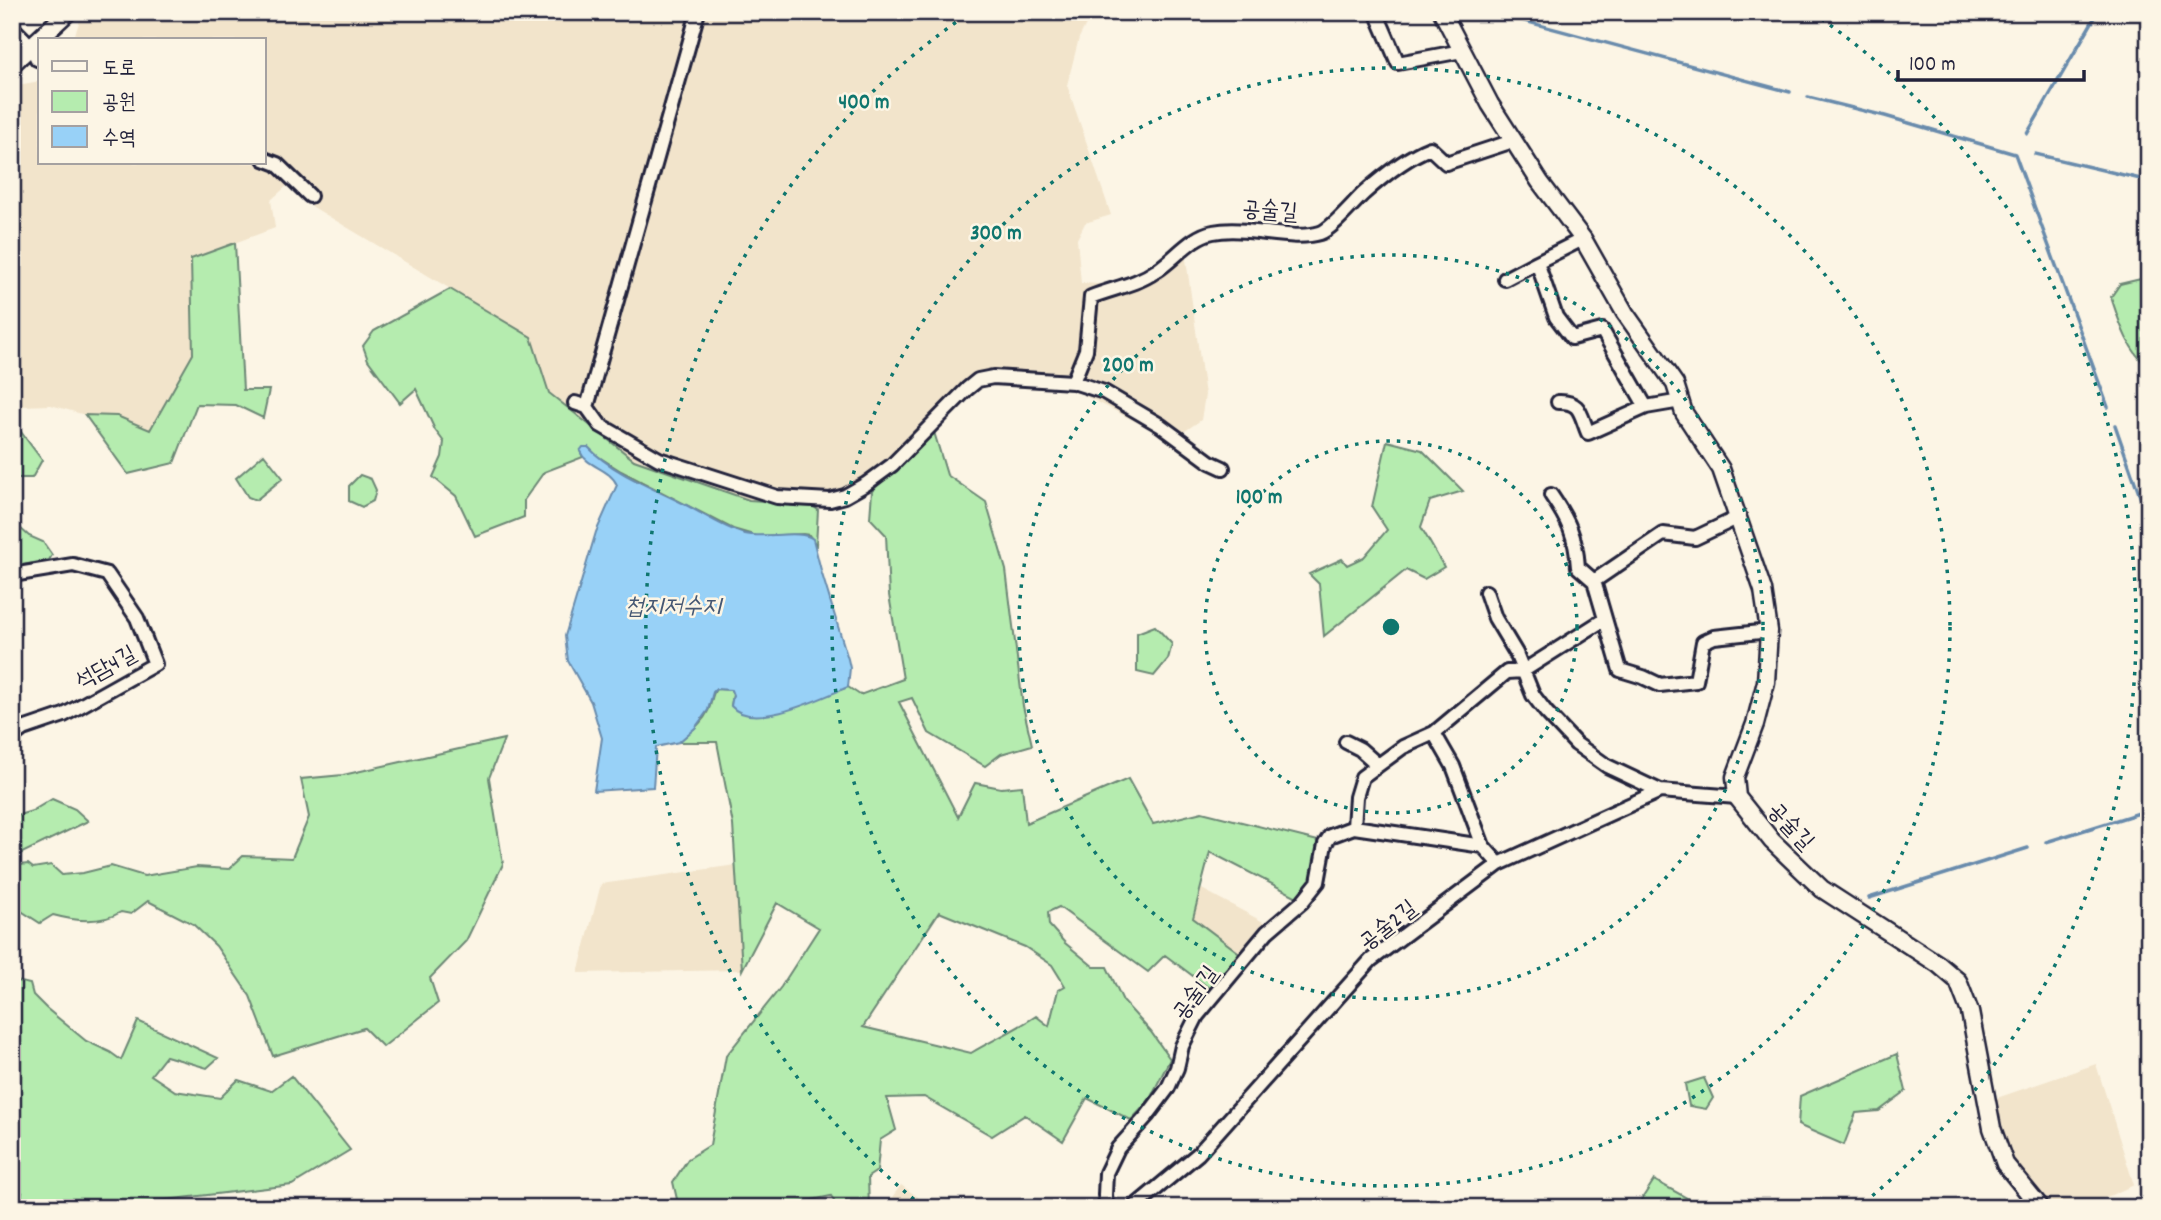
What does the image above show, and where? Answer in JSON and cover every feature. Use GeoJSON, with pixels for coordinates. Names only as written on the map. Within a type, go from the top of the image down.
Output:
{"type":"FeatureCollection","features":[{"type":"Feature","properties":{"kind":"street"},"geometry":{"type":"LineString","coordinates":[[40,38],[68,12]]}},
{"type":"Feature","properties":{"kind":"street"},"geometry":{"type":"LineString","coordinates":[[698,12],[581,405],[600,425],[659,459],[777,497],[830,500],[845,496],[892,465],[978,380],[993,377],[1073,382],[1104,392],[1160,425],[1210,462],[1223,468]]}},
{"type":"Feature","properties":{"kind":"street"},"geometry":{"type":"LineString","coordinates":[[1376,12],[1398,63],[1462,51]]}},
{"type":"Feature","properties":{"kind":"street","name":"공술길"},"geometry":{"type":"LineString","coordinates":[[1442,12],[1490,104],[1540,182],[1583,239],[1625,313],[1675,384],[1684,413],[1721,469],[1763,590],[1769,631],[1766,681],[1755,724],[1735,777],[1737,797],[1772,841],[1822,889],[1938,964],[1958,981],[1970,1012],[1992,1128],[2005,1164],[2041,1208]]}},
{"type":"Feature","properties":{"kind":"street"},"geometry":{"type":"LineString","coordinates":[[13,28],[31,46],[38,59]]}},
{"type":"Feature","properties":{"kind":"street"},"geometry":{"type":"LineString","coordinates":[[12,64],[38,40]]}},
{"type":"Feature","properties":{"kind":"street","name":"공술길"},"geometry":{"type":"LineString","coordinates":[[1073,382],[1086,350],[1091,297],[1106,290],[1129,285],[1156,272],[1194,240],[1208,233],[1227,229],[1304,235],[1323,232],[1375,184],[1420,152],[1430,148],[1446,163],[1513,141]]}},
{"type":"Feature","properties":{"kind":"street"},"geometry":{"type":"LineString","coordinates":[[266,160],[277,164],[310,195]]}},
{"type":"Feature","properties":{"kind":"street"},"geometry":{"type":"LineString","coordinates":[[1505,279],[1583,239]]}},
{"type":"Feature","properties":{"kind":"street"},"geometry":{"type":"LineString","coordinates":[[1537,262],[1556,317],[1572,338],[1602,330],[1646,407]]}},
{"type":"Feature","properties":{"kind":"street"},"geometry":{"type":"LineString","coordinates":[[1558,402],[1576,405],[1588,433],[1646,407],[1681,401]]}},
{"type":"Feature","properties":{"kind":"street"},"geometry":{"type":"LineString","coordinates":[[1552,495],[1568,520],[1577,546],[1578,567],[1594,582],[1619,670],[1660,685],[1696,681],[1703,642],[1714,637],[1769,631]]}},
{"type":"Feature","properties":{"kind":"street"},"geometry":{"type":"LineString","coordinates":[[1594,582],[1663,534],[1695,538],[1739,517]]}},
{"type":"Feature","properties":{"kind":"street","name":"석담4길"},"geometry":{"type":"LineString","coordinates":[[12,575],[73,565],[107,574],[138,618],[155,664],[64,715],[23,729],[12,737]]}},
{"type":"Feature","properties":{"kind":"street"},"geometry":{"type":"LineString","coordinates":[[1486,592],[1495,618],[1516,653],[1533,695],[1546,712],[1576,744],[1607,766],[1660,791]]}},
{"type":"Feature","properties":{"kind":"street"},"geometry":{"type":"LineString","coordinates":[[1483,846],[1354,827],[1356,797],[1362,777],[1403,747],[1434,733],[1507,672],[1523,671],[1605,619]]}},
{"type":"Feature","properties":{"kind":"street"},"geometry":{"type":"LineString","coordinates":[[1434,733],[1453,766],[1483,846],[1500,864]]}},
{"type":"Feature","properties":{"kind":"street"},"geometry":{"type":"LineString","coordinates":[[1346,742],[1360,749],[1378,765]]}},
{"type":"Feature","properties":{"kind":"street","name":"공술2길"},"geometry":{"type":"LineString","coordinates":[[1133,1208],[1198,1154],[1308,1034],[1371,960],[1500,864],[1660,791],[1737,797]]}},
{"type":"Feature","properties":{"kind":"street","name":"공술1길"},"geometry":{"type":"LineString","coordinates":[[1107,1208],[1106,1173],[1118,1148],[1147,1116],[1168,1087],[1177,1068],[1182,1046],[1197,1016],[1267,932],[1302,902],[1318,882],[1325,844],[1330,836],[1354,827]]}},
{"type":"Feature","properties":{"kind":"shaded area"},"geometry":{"type":"Polygon","coordinates":[[[89,12],[1092,12],[1079,38],[1067,85],[1111,215],[1085,223],[1077,239],[1081,283],[1116,285],[1156,266],[1184,245],[1205,395],[1201,420],[1172,440],[1076,391],[979,382],[949,399],[869,476],[810,504],[749,500],[634,460],[549,393],[531,337],[313,207],[288,185],[271,200],[275,228],[191,259],[193,354],[150,430],[117,416],[85,415],[51,405],[21,406],[12,411],[12,276],[18,270],[12,264],[12,86],[38,81],[38,164],[266,164],[266,38],[74,38],[80,20],[89,12]]]}},
{"type":"Feature","properties":{"kind":"shaded area"},"geometry":{"type":"Polygon","coordinates":[[[736,865],[742,970],[578,973],[601,884],[736,865]]]}},
{"type":"Feature","properties":{"kind":"shaded area"},"geometry":{"type":"Polygon","coordinates":[[[1200,888],[1269,925],[1242,955],[1193,918],[1200,888]]]}},
{"type":"Feature","properties":{"kind":"shaded area"},"geometry":{"type":"Polygon","coordinates":[[[2096,1064],[2134,1185],[2082,1208],[2056,1208],[2011,1159],[1994,1099],[2096,1064]]]}},
{"type":"Feature","properties":{"kind":"shaded area"},"geometry":{"type":"Polygon","coordinates":[[[901,1185],[933,1208],[884,1208],[901,1185]]]}},
{"type":"Feature","properties":{"kind":"green space"},"geometry":{"type":"Polygon","coordinates":[[[235,243],[243,390],[269,390],[263,418],[236,405],[197,404],[174,463],[128,474],[85,415],[117,416],[150,430],[193,354],[191,259],[235,243]]]}},
{"type":"Feature","properties":{"kind":"green space"},"geometry":{"type":"Polygon","coordinates":[[[2149,277],[2149,368],[2130,344],[2111,297],[2120,284],[2149,277]]]}},
{"type":"Feature","properties":{"kind":"green space"},"geometry":{"type":"Polygon","coordinates":[[[450,289],[531,337],[549,393],[634,460],[749,500],[810,504],[818,510],[816,545],[809,535],[757,536],[733,529],[621,471],[588,447],[580,451],[583,457],[544,472],[524,500],[524,517],[475,536],[456,496],[433,477],[442,457],[444,442],[435,430],[416,389],[400,403],[368,360],[363,346],[374,331],[450,289]]]}},
{"type":"Feature","properties":{"kind":"green space"},"geometry":{"type":"Polygon","coordinates":[[[12,428],[18,428],[42,460],[32,478],[12,478],[12,428]]]}},
{"type":"Feature","properties":{"kind":"green space"},"geometry":{"type":"Polygon","coordinates":[[[934,432],[947,475],[986,502],[1006,570],[1023,706],[1032,745],[1001,754],[985,766],[929,733],[912,698],[899,702],[958,817],[975,783],[1001,788],[1022,786],[1026,823],[1128,779],[1153,824],[1202,812],[1322,842],[1314,875],[1299,898],[1210,852],[1193,918],[1242,955],[1213,991],[1165,955],[1148,972],[1059,907],[1048,912],[1049,925],[1065,943],[1094,967],[1107,967],[1123,1001],[1151,1032],[1170,1059],[1149,1101],[1131,1120],[1087,1098],[1063,1141],[1025,1115],[992,1136],[924,1097],[887,1098],[896,1130],[880,1140],[877,1171],[868,1177],[869,1208],[838,1208],[831,1196],[793,1204],[793,1208],[679,1208],[673,1182],[688,1159],[710,1145],[726,1056],[781,987],[819,928],[777,903],[742,970],[733,825],[717,742],[679,742],[705,716],[716,689],[731,690],[731,705],[771,714],[848,687],[860,695],[903,679],[889,595],[886,535],[870,518],[872,491],[934,432]],[[939,912],[863,1027],[971,1053],[1036,1016],[1049,1026],[1058,990],[1065,986],[1052,965],[1025,947],[939,912]]]}},
{"type":"Feature","properties":{"kind":"green space"},"geometry":{"type":"Polygon","coordinates":[[[1387,441],[1422,450],[1463,491],[1430,501],[1421,527],[1444,567],[1424,579],[1406,570],[1324,636],[1319,584],[1309,574],[1342,559],[1347,565],[1364,557],[1387,530],[1372,507],[1387,441]]]}},
{"type":"Feature","properties":{"kind":"green space"},"geometry":{"type":"Polygon","coordinates":[[[264,454],[283,478],[256,500],[248,497],[236,478],[264,454]]]}},
{"type":"Feature","properties":{"kind":"green space"},"geometry":{"type":"Polygon","coordinates":[[[360,475],[371,479],[376,490],[373,501],[362,507],[349,501],[349,486],[360,475]]]}},
{"type":"Feature","properties":{"kind":"green space"},"geometry":{"type":"Polygon","coordinates":[[[12,521],[29,536],[43,542],[52,555],[49,560],[12,567],[12,521]]]}},
{"type":"Feature","properties":{"kind":"green space"},"geometry":{"type":"Polygon","coordinates":[[[1155,626],[1172,644],[1168,659],[1154,676],[1137,672],[1137,633],[1155,626]]]}},
{"type":"Feature","properties":{"kind":"green space"},"geometry":{"type":"Polygon","coordinates":[[[504,739],[489,778],[503,864],[466,941],[430,978],[438,1003],[383,1047],[364,1028],[273,1056],[250,996],[216,946],[193,924],[148,901],[131,914],[121,912],[88,920],[53,915],[40,923],[12,905],[12,878],[19,875],[20,865],[28,864],[33,868],[51,865],[62,875],[111,866],[144,876],[197,867],[229,869],[243,856],[292,858],[309,817],[301,779],[343,775],[504,739]]]}},
{"type":"Feature","properties":{"kind":"green space"},"geometry":{"type":"Polygon","coordinates":[[[52,799],[75,809],[88,821],[12,858],[12,817],[32,811],[52,799]]]}},
{"type":"Feature","properties":{"kind":"green space"},"geometry":{"type":"Polygon","coordinates":[[[12,980],[30,984],[33,995],[46,1008],[86,1041],[121,1060],[138,1021],[218,1058],[207,1068],[166,1056],[151,1075],[175,1091],[220,1098],[238,1080],[271,1091],[291,1076],[350,1150],[292,1185],[141,1203],[138,1208],[18,1208],[22,1193],[12,1194],[12,980]]]}},
{"type":"Feature","properties":{"kind":"green space"},"geometry":{"type":"Polygon","coordinates":[[[1897,1054],[1906,1091],[1879,1111],[1856,1113],[1844,1145],[1798,1125],[1800,1096],[1897,1054]]]}},
{"type":"Feature","properties":{"kind":"green space"},"geometry":{"type":"Polygon","coordinates":[[[1704,1078],[1713,1098],[1706,1109],[1689,1106],[1685,1084],[1704,1078]]]}},
{"type":"Feature","properties":{"kind":"green space"},"geometry":{"type":"Polygon","coordinates":[[[1654,1180],[1687,1198],[1680,1208],[1636,1208],[1654,1180]]]}},
{"type":"Feature","properties":{"kind":"water","name":"첩지저수지"},"geometry":{"type":"Polygon","coordinates":[[[583,447],[588,447],[598,457],[634,480],[737,531],[753,535],[800,535],[813,539],[848,659],[848,687],[805,705],[755,716],[741,713],[731,706],[731,690],[716,689],[708,710],[695,728],[679,742],[656,747],[653,787],[594,791],[602,738],[591,702],[568,661],[565,636],[596,532],[617,485],[609,475],[587,461],[580,451],[583,447]]]}},
{"type":"Feature","properties":{"kind":"waterway"},"geometry":{"type":"LineString","coordinates":[[1491,12],[1790,92]]}},
{"type":"Feature","properties":{"kind":"waterway"},"geometry":{"type":"LineString","coordinates":[[2027,134],[2098,12]]}},
{"type":"Feature","properties":{"kind":"waterway"},"geometry":{"type":"LineString","coordinates":[[1808,97],[1885,116],[2015,154],[2108,407]]}},
{"type":"Feature","properties":{"kind":"waterway"},"geometry":{"type":"LineString","coordinates":[[2035,154],[2149,181]]}},
{"type":"Feature","properties":{"kind":"waterway"},"geometry":{"type":"LineString","coordinates":[[2115,425],[2149,522]]}},
{"type":"Feature","properties":{"kind":"waterway"},"geometry":{"type":"LineString","coordinates":[[2046,842],[2149,810]]}},
{"type":"Feature","properties":{"kind":"waterway"},"geometry":{"type":"LineString","coordinates":[[1869,898],[2028,848]]}}]}
